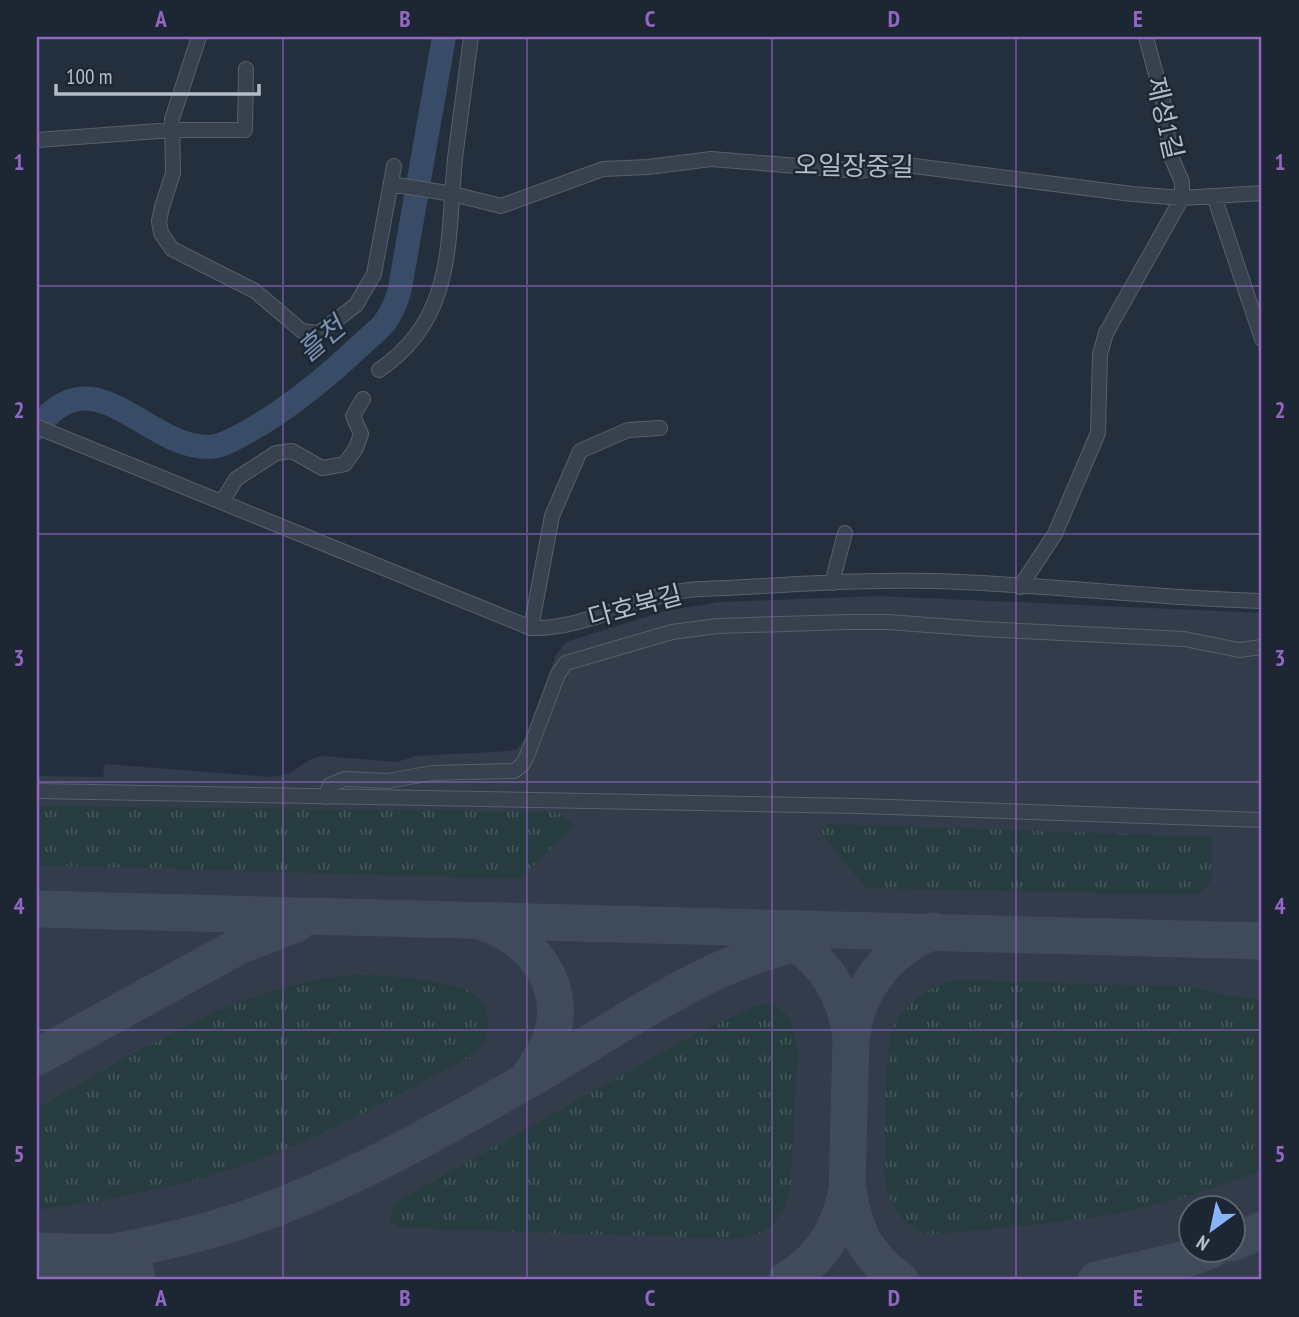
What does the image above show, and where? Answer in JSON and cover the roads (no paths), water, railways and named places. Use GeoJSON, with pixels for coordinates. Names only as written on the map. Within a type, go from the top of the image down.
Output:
{"type":"FeatureCollection","features":[{"type":"Feature","properties":{"kind":"street"},"geometry":{"type":"LineString","coordinates":[[199,37],[172,119],[173,173],[159,221],[161,233],[172,249],[255,291],[295,326],[311,333],[319,333],[348,312],[369,285],[394,166]]}},
{"type":"Feature","properties":{"kind":"street"},"geometry":{"type":"LineString","coordinates":[[379,370],[408,346],[422,330],[440,288],[471,37]]}},
{"type":"Feature","properties":{"kind":"street","name":"제성1길"},"geometry":{"type":"LineString","coordinates":[[1146,37],[1164,101],[1170,154],[1182,182],[1182,198]]}},
{"type":"Feature","properties":{"kind":"street"},"geometry":{"type":"LineString","coordinates":[[37,141],[172,130],[245,130],[246,69]]}},
{"type":"Feature","properties":{"kind":"street","name":"오일장중길"},"geometry":{"type":"LineString","coordinates":[[391,184],[501,205],[603,169],[648,167],[711,159],[859,171],[899,164],[1182,198],[1262,193]]}},
{"type":"Feature","properties":{"kind":"street"},"geometry":{"type":"LineString","coordinates":[[1214,196],[1262,339]]}},
{"type":"Feature","properties":{"kind":"street"},"geometry":{"type":"LineString","coordinates":[[1020,587],[1055,534],[1098,433],[1100,354],[1106,333],[1182,198]]}},
{"type":"Feature","properties":{"kind":"street"},"geometry":{"type":"LineString","coordinates":[[222,502],[236,479],[276,453],[292,451],[322,468],[345,464],[356,448],[361,433],[353,416],[363,399]]}},
{"type":"Feature","properties":{"kind":"street"},"geometry":{"type":"LineString","coordinates":[[531,628],[552,516],[580,451],[628,430],[660,428]]}},
{"type":"Feature","properties":{"kind":"street","name":"다호북길"},"geometry":{"type":"LineString","coordinates":[[42,429],[531,628],[549,629],[568,625],[670,592],[832,583],[933,581],[1262,601]]}},
{"type":"Feature","properties":{"kind":"street"},"geometry":{"type":"LineString","coordinates":[[832,583],[845,533]]}},
{"type":"Feature","properties":{"kind":"street"},"geometry":{"type":"LineString","coordinates":[[325,797],[330,785],[345,779],[388,781],[432,773],[514,771],[522,765],[527,756],[558,674],[566,663],[672,632],[717,626],[888,622],[1184,639],[1239,650],[1262,647]]}},
{"type":"Feature","properties":{"kind":"street"},"geometry":{"type":"LineString","coordinates":[[37,791],[860,806],[1262,820]]}},
{"type":"Feature","properties":{"kind":"waterway","name":"흘천"},"geometry":{"type":"LineString","coordinates":[[37,428],[58,407],[79,399],[100,401],[185,443],[218,446],[263,423],[293,403],[380,328],[392,310],[400,288],[444,37]]}}]}
